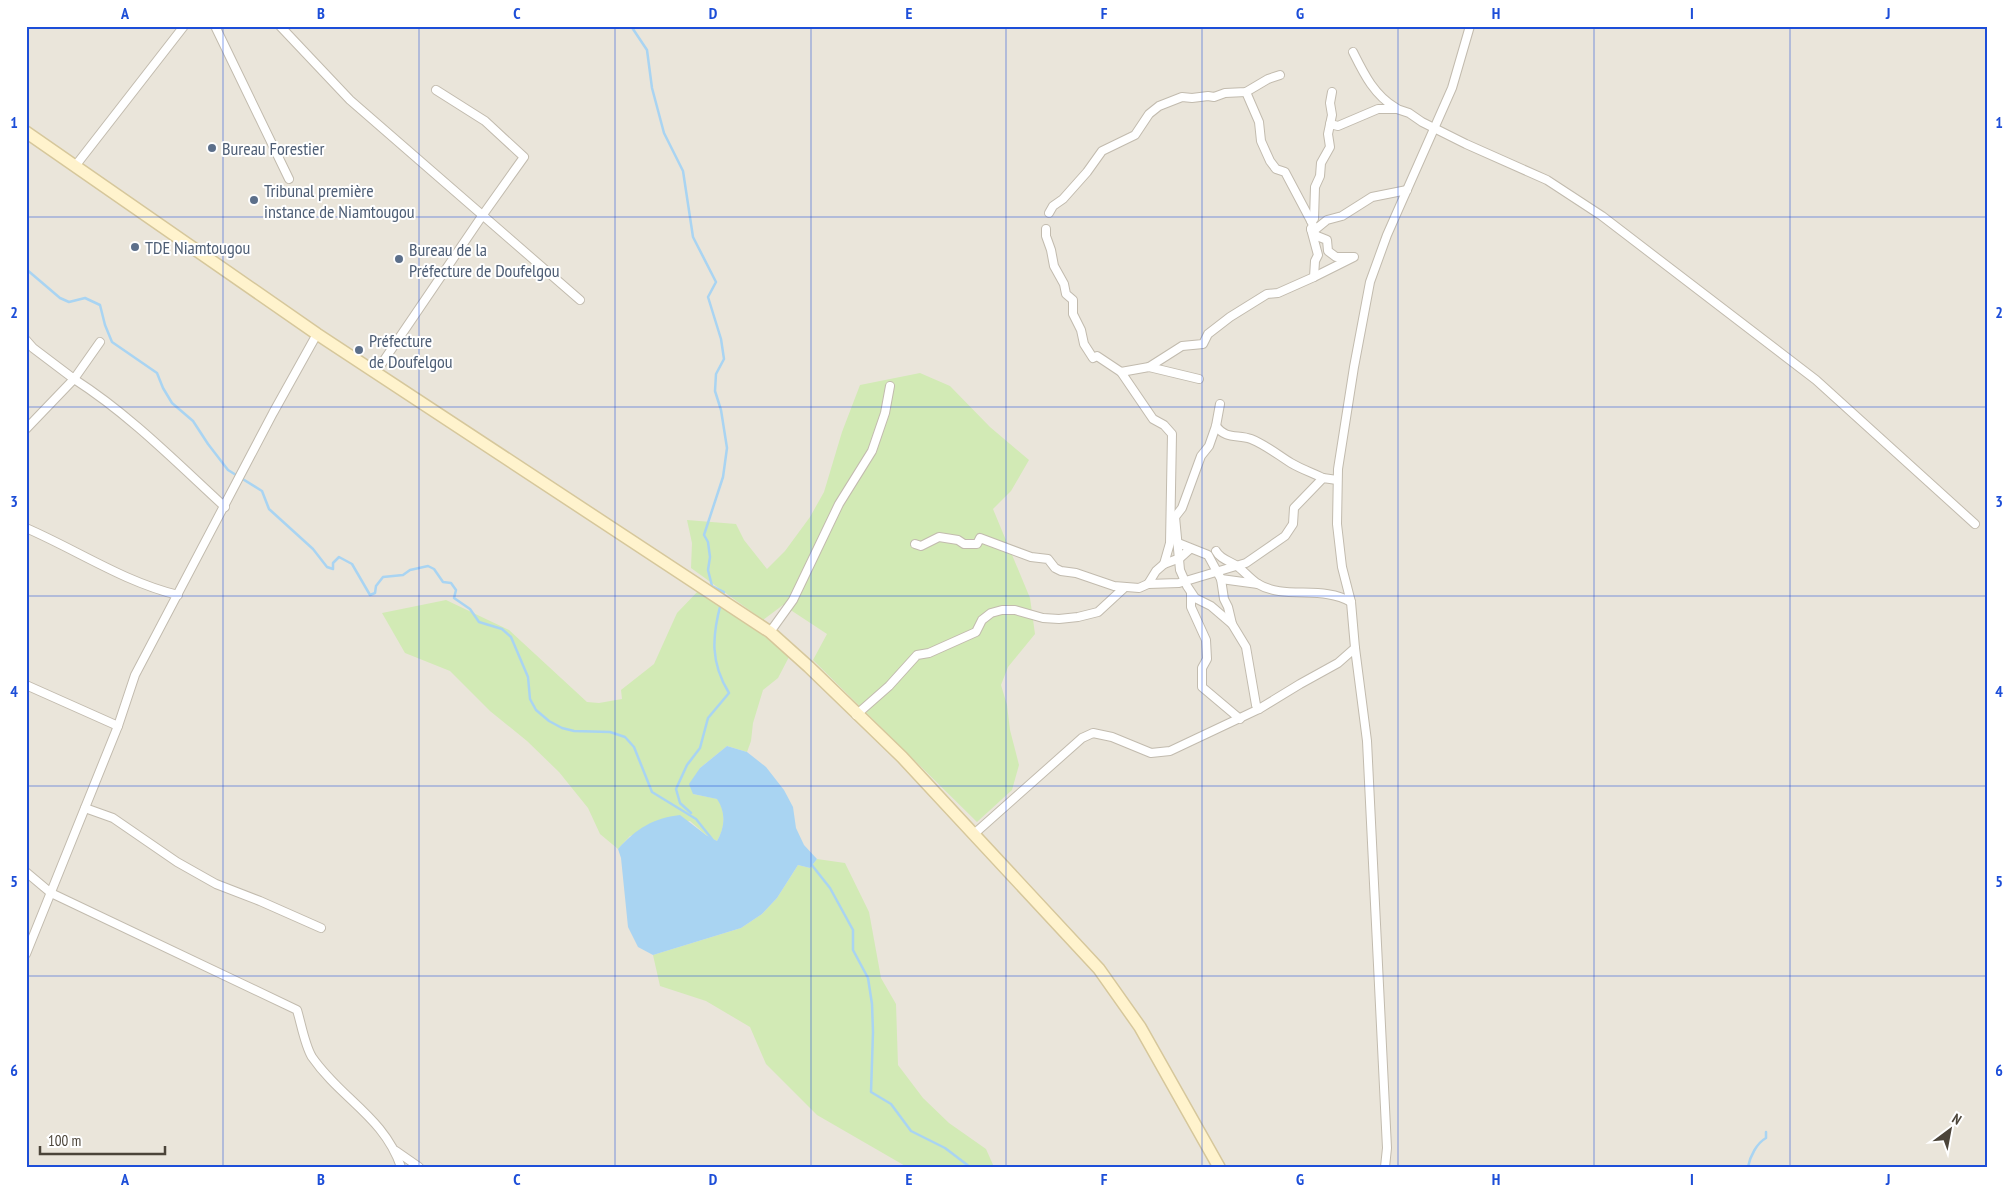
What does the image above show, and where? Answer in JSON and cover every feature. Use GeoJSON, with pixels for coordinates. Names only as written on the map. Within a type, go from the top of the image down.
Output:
{"type":"FeatureCollection","features":[{"type":"Feature","properties":{"kind":"main road"},"geometry":{"type":"LineString","coordinates":[[26,132],[317,334],[770,632],[902,758],[1099,969],[1140,1027],[1219,1167]]}},
{"type":"Feature","properties":{"kind":"street"},"geometry":{"type":"LineString","coordinates":[[76,165],[184,26]]}},
{"type":"Feature","properties":{"kind":"street"},"geometry":{"type":"LineString","coordinates":[[215,26],[289,179]]}},
{"type":"Feature","properties":{"kind":"street"},"geometry":{"type":"LineString","coordinates":[[280,26],[350,100],[580,300]]}},
{"type":"Feature","properties":{"kind":"street"},"geometry":{"type":"LineString","coordinates":[[1386,1167],[1386,1129],[1367,741],[1351,602],[1342,567],[1337,524],[1337,480],[1354,367],[1370,282],[1387,235],[1452,88],[1470,26]]}},
{"type":"Feature","properties":{"kind":"street"},"geometry":{"type":"LineString","coordinates":[[1353,52],[1366,79],[1385,102],[1409,113],[1435,129],[1547,180],[1602,216],[1816,380],[1975,524]]}},
{"type":"Feature","properties":{"kind":"street"},"geometry":{"type":"LineString","coordinates":[[1049,213],[1087,172],[1102,151],[1135,135],[1149,114],[1159,106],[1182,97],[1214,97],[1225,93],[1246,92],[1268,79],[1280,75]]}},
{"type":"Feature","properties":{"kind":"street"},"geometry":{"type":"LineString","coordinates":[[376,372],[524,157],[485,121],[436,90]]}},
{"type":"Feature","properties":{"kind":"street"},"geometry":{"type":"LineString","coordinates":[[1121,372],[1149,367],[1182,346],[1203,344],[1208,334],[1230,317],[1267,294],[1278,294],[1354,257],[1336,257],[1328,251],[1327,240],[1317,236],[1286,172],[1276,169],[1270,161],[1261,141],[1259,122],[1246,92]]}},
{"type":"Feature","properties":{"kind":"street"},"geometry":{"type":"LineString","coordinates":[[1314,277],[1315,261],[1318,255],[1311,225],[1314,219],[1315,187],[1320,176],[1321,163],[1330,147],[1328,134],[1332,115],[1330,103],[1332,92]]}},
{"type":"Feature","properties":{"kind":"street"},"geometry":{"type":"LineString","coordinates":[[1330,124],[1338,126],[1378,109],[1397,109]]}},
{"type":"Feature","properties":{"kind":"street"},"geometry":{"type":"LineString","coordinates":[[1311,225],[1316,229],[1327,220],[1342,216],[1372,197],[1407,190]]}},
{"type":"Feature","properties":{"kind":"street"},"geometry":{"type":"LineString","coordinates":[[1046,229],[1054,266],[1064,284],[1066,294],[1073,300],[1072,314],[1082,330],[1084,344],[1093,358],[1097,356],[1121,372],[1153,418],[1164,425],[1172,434],[1170,543],[1164,564]]}},
{"type":"Feature","properties":{"kind":"street"},"geometry":{"type":"LineString","coordinates":[[26,954],[118,726],[135,676],[317,334]]}},
{"type":"Feature","properties":{"kind":"street"},"geometry":{"type":"LineString","coordinates":[[26,340],[32,348],[102,397],[140,428],[225,507]]}},
{"type":"Feature","properties":{"kind":"street"},"geometry":{"type":"LineString","coordinates":[[26,429],[74,379],[100,342]]}},
{"type":"Feature","properties":{"kind":"street"},"geometry":{"type":"LineString","coordinates":[[1149,367],[1200,379]]}},
{"type":"Feature","properties":{"kind":"street"},"geometry":{"type":"LineString","coordinates":[[770,632],[793,600],[839,504],[872,451],[885,413],[890,386]]}},
{"type":"Feature","properties":{"kind":"street"},"geometry":{"type":"LineString","coordinates":[[1220,404],[1216,426],[1209,446],[1197,467],[1182,508],[1175,518],[1180,570],[1182,582],[1195,598],[1212,606],[1232,624],[1246,647],[1256,705],[1259,709]]}},
{"type":"Feature","properties":{"kind":"street"},"geometry":{"type":"LineString","coordinates":[[1216,426],[1224,434],[1233,437],[1249,438],[1292,464],[1323,478],[1337,480]]}},
{"type":"Feature","properties":{"kind":"street"},"geometry":{"type":"LineString","coordinates":[[915,544],[921,546],[939,538],[958,540],[964,544],[977,544],[980,538],[1031,557],[1048,559],[1056,568],[1061,570],[1124,588],[1139,588],[1148,584],[1182,582],[1219,575],[1236,565],[1246,563],[1285,536],[1293,524],[1294,508],[1323,478]]}},
{"type":"Feature","properties":{"kind":"street"},"geometry":{"type":"LineString","coordinates":[[26,528],[123,576],[178,595]]}},
{"type":"Feature","properties":{"kind":"street"},"geometry":{"type":"LineString","coordinates":[[1178,543],[1208,555],[1219,575],[1232,624]]}},
{"type":"Feature","properties":{"kind":"street"},"geometry":{"type":"LineString","coordinates":[[1148,584],[1156,571],[1164,564],[1180,558],[1190,549]]}},
{"type":"Feature","properties":{"kind":"street"},"geometry":{"type":"LineString","coordinates":[[1216,550],[1218,556],[1236,565],[1258,584]]}},
{"type":"Feature","properties":{"kind":"street"},"geometry":{"type":"LineString","coordinates":[[1219,575],[1273,589],[1320,592],[1343,597],[1351,602]]}},
{"type":"Feature","properties":{"kind":"street"},"geometry":{"type":"LineString","coordinates":[[856,715],[888,686],[917,655],[930,653],[976,632],[982,620],[991,613],[1002,610],[1016,610],[1043,618],[1078,617],[1098,612],[1124,588]]}},
{"type":"Feature","properties":{"kind":"street"},"geometry":{"type":"LineString","coordinates":[[1191,593],[1191,607],[1206,640],[1207,659],[1202,668],[1202,687],[1240,719]]}},
{"type":"Feature","properties":{"kind":"street"},"geometry":{"type":"LineString","coordinates":[[974,834],[1082,738],[1093,733],[1112,737],[1151,753],[1170,750],[1259,709],[1338,664],[1355,648]]}},
{"type":"Feature","properties":{"kind":"street"},"geometry":{"type":"LineString","coordinates":[[26,685],[118,726]]}},
{"type":"Feature","properties":{"kind":"street"},"geometry":{"type":"LineString","coordinates":[[85,808],[113,818],[177,862],[216,884],[321,928]]}},
{"type":"Feature","properties":{"kind":"street"},"geometry":{"type":"LineString","coordinates":[[26,872],[51,892],[297,1010],[311,1056],[336,1086],[378,1124],[396,1151],[401,1167]]}},
{"type":"Feature","properties":{"kind":"street"},"geometry":{"type":"LineString","coordinates":[[396,1151],[419,1167]]}},
{"type":"Feature","properties":{"kind":"shaded area"},"geometry":{"type":"Polygon","coordinates":[[[26,26],[1987,26],[1987,1167],[26,1167],[26,26]]]}},
{"type":"Feature","properties":{"kind":"green space"},"geometry":{"type":"Polygon","coordinates":[[[920,373],[950,386],[990,427],[1029,460],[1011,491],[993,509],[1030,598],[1035,634],[1008,667],[1001,685],[1019,765],[1012,790],[977,822],[813,660],[827,634],[783,605],[763,620],[691,568],[692,543],[687,520],[736,524],[744,540],[767,569],[785,551],[810,517],[824,492],[842,432],[860,385],[920,373]]]}},
{"type":"Feature","properties":{"kind":"green space"},"geometry":{"type":"Polygon","coordinates":[[[700,589],[790,655],[778,678],[763,690],[747,752],[727,746],[700,768],[693,794],[718,799],[721,804],[724,820],[722,831],[717,841],[706,835],[690,821],[630,836],[618,849],[600,834],[588,808],[559,772],[527,741],[490,711],[450,671],[405,653],[382,613],[446,600],[509,630],[587,702],[599,703],[622,699],[621,690],[654,664],[677,613],[700,589]]]}},
{"type":"Feature","properties":{"kind":"green space"},"geometry":{"type":"Polygon","coordinates":[[[817,859],[845,863],[869,912],[881,978],[896,1004],[898,1065],[923,1098],[949,1123],[986,1149],[994,1167],[907,1167],[817,1115],[766,1064],[750,1027],[706,1001],[660,986],[653,955],[741,928],[762,914],[777,898],[798,865],[810,868],[817,859]]]}},
{"type":"Feature","properties":{"kind":"water"},"geometry":{"type":"Polygon","coordinates":[[[727,746],[747,752],[766,767],[784,790],[793,807],[796,828],[804,845],[817,859],[810,868],[798,865],[777,898],[762,914],[741,928],[653,955],[638,947],[628,927],[621,858],[618,849],[638,830],[661,819],[680,815],[717,841],[723,825],[720,804],[717,799],[693,794],[689,784],[700,768],[727,746]]]}},
{"type":"Feature","properties":{"kind":"waterway"},"geometry":{"type":"LineString","coordinates":[[631,26],[647,50],[652,88],[664,133],[683,171],[693,237],[716,282],[708,297],[721,339],[724,359],[716,374],[715,391],[721,410],[727,448],[723,477],[704,535],[708,542],[710,557],[708,570],[712,586],[724,592],[722,597]]}},
{"type":"Feature","properties":{"kind":"waterway"},"geometry":{"type":"LineString","coordinates":[[26,269],[60,298],[69,302],[85,298],[100,305],[112,342],[157,373],[172,403],[193,421],[228,470],[262,491],[269,509],[313,549],[327,567],[333,569],[333,563],[339,557],[352,564],[370,595],[375,593],[376,586],[383,577],[403,575],[410,570],[428,566],[434,569],[443,582],[451,583],[456,590],[454,598],[470,609],[479,622],[502,629],[511,637],[528,677],[530,699],[536,710],[549,721],[562,728],[574,731],[610,732],[625,737],[634,747],[652,792],[696,819],[712,839]]}},
{"type":"Feature","properties":{"kind":"waterway"},"geometry":{"type":"LineString","coordinates":[[691,813],[680,803],[676,789],[687,765],[700,748],[708,718],[729,693],[718,670],[714,649],[721,603]]}},
{"type":"Feature","properties":{"kind":"waterway"},"geometry":{"type":"LineString","coordinates":[[811,864],[830,888],[853,930],[853,950],[868,978],[872,1004],[873,1032],[871,1092],[891,1104],[911,1131],[945,1148],[970,1167]]}},
{"type":"Feature","properties":{"kind":"waterway"},"geometry":{"type":"LineString","coordinates":[[1748,1167],[1754,1150],[1766,1138],[1766,1132]]}},
{"type":"Feature","properties":{"kind":"place","name":"Bureau Forestier"},"geometry":{"type":"Point","coordinates":[212,148]}},
{"type":"Feature","properties":{"kind":"place","name":"Tribunal première instance de Niamtougou"},"geometry":{"type":"Point","coordinates":[254,200]}},
{"type":"Feature","properties":{"kind":"place","name":"TDE Niamtougou"},"geometry":{"type":"Point","coordinates":[135,247]}},
{"type":"Feature","properties":{"kind":"place","name":"Bureau de la Préfecture de Doufelgou"},"geometry":{"type":"Point","coordinates":[399,259]}},
{"type":"Feature","properties":{"kind":"place","name":"Préfecture de Doufelgou"},"geometry":{"type":"Point","coordinates":[359,350]}}]}
